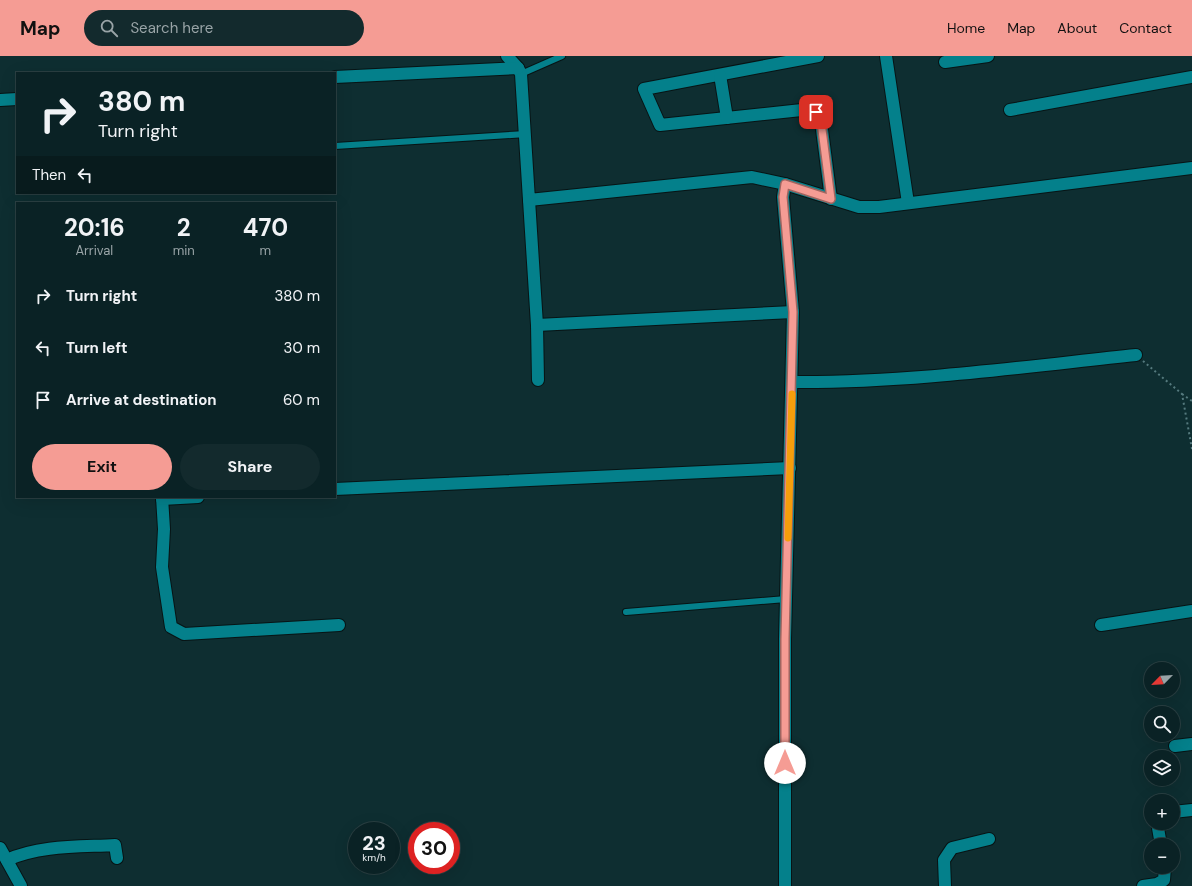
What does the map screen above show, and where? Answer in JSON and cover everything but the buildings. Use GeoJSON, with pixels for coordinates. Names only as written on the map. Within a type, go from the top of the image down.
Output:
{"type":"FeatureCollection","features":[{"type":"Feature","properties":{"kind":"street"},"geometry":{"type":"LineString","coordinates":[[507,56],[520,71],[526,134],[537,325],[538,380]]}},
{"type":"Feature","properties":{"kind":"street"},"geometry":{"type":"LineString","coordinates":[[818,56],[644,89],[660,125],[811,109],[816,112],[821,122],[831,199]]}},
{"type":"Feature","properties":{"kind":"street"},"geometry":{"type":"LineString","coordinates":[[886,56],[908,203]]}},
{"type":"Feature","properties":{"kind":"street"},"geometry":{"type":"LineString","coordinates":[[945,62],[988,56]]}},
{"type":"Feature","properties":{"kind":"street"},"geometry":{"type":"LineString","coordinates":[[336,77],[520,71]]}},
{"type":"Feature","properties":{"kind":"street"},"geometry":{"type":"LineString","coordinates":[[720,75],[727,118]]}},
{"type":"Feature","properties":{"kind":"street"},"geometry":{"type":"LineString","coordinates":[[1010,110],[1192,77]]}},
{"type":"Feature","properties":{"kind":"street"},"geometry":{"type":"LineString","coordinates":[[0,100],[16,99]]}},
{"type":"Feature","properties":{"kind":"street"},"geometry":{"type":"LineString","coordinates":[[529,200],[752,177],[764,178],[859,207],[879,207],[1192,168]]}},
{"type":"Feature","properties":{"kind":"street"},"geometry":{"type":"LineString","coordinates":[[785,184],[783,197],[793,312],[786,599],[785,886]]}},
{"type":"Feature","properties":{"kind":"street"},"geometry":{"type":"LineString","coordinates":[[537,325],[793,312]]}},
{"type":"Feature","properties":{"kind":"street"},"geometry":{"type":"LineString","coordinates":[[792,382],[897,380],[1136,355]]}},
{"type":"Feature","properties":{"kind":"street"},"geometry":{"type":"LineString","coordinates":[[336,489],[790,468]]}},
{"type":"Feature","properties":{"kind":"street"},"geometry":{"type":"LineString","coordinates":[[162,498],[162,566],[171,627],[184,634],[339,625]]}},
{"type":"Feature","properties":{"kind":"street"},"geometry":{"type":"LineString","coordinates":[[1102,625],[1192,611]]}},
{"type":"Feature","properties":{"kind":"street"},"geometry":{"type":"LineString","coordinates":[[1175,746],[1192,744]]}},
{"type":"Feature","properties":{"kind":"street"},"geometry":{"type":"LineString","coordinates":[[1180,811],[1192,810]]}},
{"type":"Feature","properties":{"kind":"street"},"geometry":{"type":"LineString","coordinates":[[945,886],[944,860],[952,848],[989,839]]}},
{"type":"Feature","properties":{"kind":"street"},"geometry":{"type":"LineString","coordinates":[[7,860],[21,854],[49,849],[115,845],[117,858]]}},
{"type":"Feature","properties":{"kind":"street"},"geometry":{"type":"LineString","coordinates":[[0,848],[21,886]]}},
{"type":"Feature","properties":{"kind":"street"},"geometry":{"type":"LineString","coordinates":[[1143,886],[1165,883]]}},
{"type":"Feature","properties":{"kind":"lane"},"geometry":{"type":"LineString","coordinates":[[520,71],[562,56]]}},
{"type":"Feature","properties":{"kind":"lane"},"geometry":{"type":"LineString","coordinates":[[336,146],[526,134]]}},
{"type":"Feature","properties":{"kind":"lane"},"geometry":{"type":"LineString","coordinates":[[626,612],[786,599]]}},
{"type":"Feature","properties":{"kind":"path"},"geometry":{"type":"LineString","coordinates":[[1136,355],[1192,401]]}},
{"type":"Feature","properties":{"kind":"path"},"geometry":{"type":"LineString","coordinates":[[1182,394],[1192,449]]}},
{"type":"Feature","properties":{"kind":"slow traffic"},"geometry":{"type":"LineString","coordinates":[[788,538],[792,394]]}},
{"type":"Feature","properties":{"kind":"route"},"geometry":{"type":"LineString","coordinates":[[785,763],[785,639],[793,312],[783,197],[785,184],[831,199],[821,122],[816,112]]}}]}
